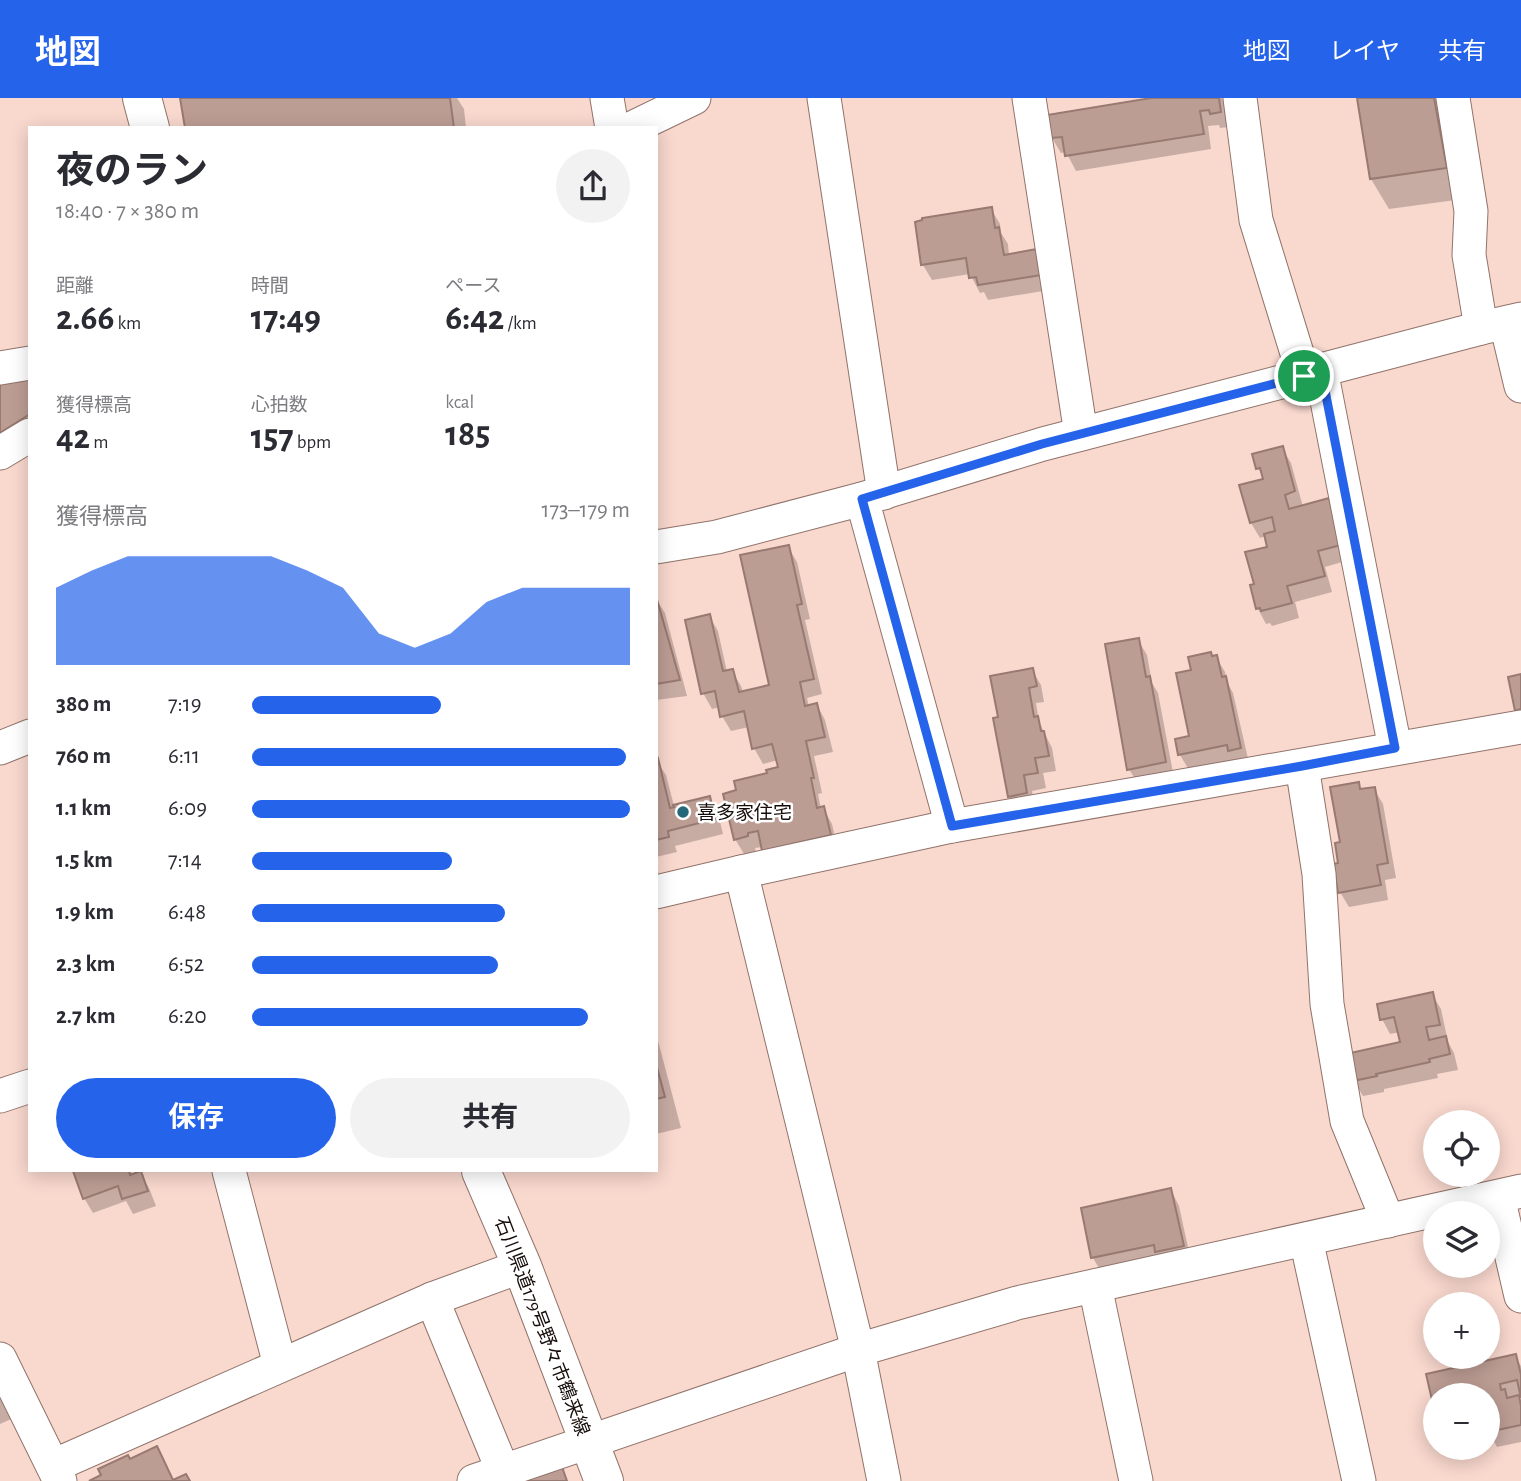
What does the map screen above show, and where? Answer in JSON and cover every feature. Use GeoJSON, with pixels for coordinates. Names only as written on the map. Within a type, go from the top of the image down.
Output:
{"type":"FeatureCollection","features":[{"type":"Feature","properties":{"kind":"main road"},"geometry":{"type":"LineString","coordinates":[[142,98],[149,126]]}},
{"type":"Feature","properties":{"kind":"main road","name":"石川県道179号野々市鶴来線"},"geometry":{"type":"LineString","coordinates":[[481,1172],[522,1266],[604,1481]]}},
{"type":"Feature","properties":{"kind":"street"},"geometry":{"type":"LineString","coordinates":[[607,98],[612,126]]}},
{"type":"Feature","properties":{"kind":"street"},"geometry":{"type":"LineString","coordinates":[[636,126],[694,98]]}},
{"type":"Feature","properties":{"kind":"street"},"geometry":{"type":"LineString","coordinates":[[824,98],[873,496],[952,826]]}},
{"type":"Feature","properties":{"kind":"street"},"geometry":{"type":"LineString","coordinates":[[1029,98],[1081,434]]}},
{"type":"Feature","properties":{"kind":"street"},"geometry":{"type":"LineString","coordinates":[[1240,98],[1256,220],[1312,373],[1395,748]]}},
{"type":"Feature","properties":{"kind":"street"},"geometry":{"type":"LineString","coordinates":[[1453,98],[1471,211],[1469,255],[1503,323],[1521,386]]}},
{"type":"Feature","properties":{"kind":"street"},"geometry":{"type":"LineString","coordinates":[[658,547],[717,537],[873,496],[1042,444],[1503,323]]}},
{"type":"Feature","properties":{"kind":"street"},"geometry":{"type":"LineString","coordinates":[[0,368],[28,363]]}},
{"type":"Feature","properties":{"kind":"street"},"geometry":{"type":"LineString","coordinates":[[0,453],[28,436]]}},
{"type":"Feature","properties":{"kind":"street"},"geometry":{"type":"LineString","coordinates":[[658,892],[952,826],[1521,727]]}},
{"type":"Feature","properties":{"kind":"street"},"geometry":{"type":"LineString","coordinates":[[0,748],[28,737]]}},
{"type":"Feature","properties":{"kind":"street"},"geometry":{"type":"LineString","coordinates":[[1302,766],[1319,874],[1326,1004],[1347,1121],[1388,1221]]}},
{"type":"Feature","properties":{"kind":"street"},"geometry":{"type":"LineString","coordinates":[[741,872],[859,1350],[884,1481]]}},
{"type":"Feature","properties":{"kind":"street"},"geometry":{"type":"LineString","coordinates":[[0,1096],[28,1087]]}},
{"type":"Feature","properties":{"kind":"street"},"geometry":{"type":"LineString","coordinates":[[229,1172],[280,1365]]}},
{"type":"Feature","properties":{"kind":"street"},"geometry":{"type":"LineString","coordinates":[[432,1299],[489,1476],[859,1350],[1017,1303],[1510,1194],[1521,1296]]}},
{"type":"Feature","properties":{"kind":"street"},"geometry":{"type":"LineString","coordinates":[[1307,1239],[1359,1481]]}},
{"type":"Feature","properties":{"kind":"street"},"geometry":{"type":"LineString","coordinates":[[0,1359],[57,1473],[280,1365],[432,1299],[522,1266]]}},
{"type":"Feature","properties":{"kind":"street"},"geometry":{"type":"LineString","coordinates":[[1095,1286],[1136,1481]]}},
{"type":"Feature","properties":{"kind":"building"},"geometry":{"type":"Polygon","coordinates":[[[180,98],[450,98],[454,126],[185,126],[180,98]]]}},
{"type":"Feature","properties":{"kind":"building"},"geometry":{"type":"Polygon","coordinates":[[[1151,98],[1219,98],[1221,112],[1210,114],[1209,110],[1200,111],[1204,134],[1065,156],[1062,137],[1050,138],[1047,115],[1151,98]]]}},
{"type":"Feature","properties":{"kind":"building"},"geometry":{"type":"Polygon","coordinates":[[[1357,98],[1434,98],[1447,168],[1370,179],[1357,98]]]}},
{"type":"Feature","properties":{"kind":"building"},"geometry":{"type":"Polygon","coordinates":[[[992,207],[995,228],[999,227],[1004,255],[1037,249],[1042,275],[978,285],[976,277],[969,278],[966,258],[921,265],[915,222],[922,218],[992,207]]]}},
{"type":"Feature","properties":{"kind":"building"},"geometry":{"type":"Polygon","coordinates":[[[28,372],[28,415],[0,433],[0,378],[28,372]]]}},
{"type":"Feature","properties":{"kind":"building"},"geometry":{"type":"Polygon","coordinates":[[[1283,446],[1295,491],[1285,495],[1289,509],[1329,498],[1341,545],[1318,551],[1325,576],[1287,586],[1292,603],[1261,611],[1260,608],[1256,609],[1250,585],[1254,584],[1245,552],[1267,547],[1264,534],[1275,531],[1272,517],[1250,523],[1239,485],[1263,479],[1260,468],[1256,469],[1252,454],[1283,446]]]}},
{"type":"Feature","properties":{"kind":"building"},"geometry":{"type":"Polygon","coordinates":[[[789,545],[802,604],[797,605],[814,679],[800,682],[805,706],[817,703],[825,737],[806,741],[814,778],[811,778],[817,808],[824,806],[831,835],[762,851],[758,831],[734,840],[723,794],[736,790],[734,781],[767,773],[766,770],[778,767],[772,744],[752,749],[744,711],[720,717],[715,691],[701,694],[685,620],[710,614],[723,671],[733,669],[739,692],[769,685],[740,555],[789,545]]]}},
{"type":"Feature","properties":{"kind":"building"},"geometry":{"type":"Polygon","coordinates":[[[658,603],[680,680],[658,684],[658,603]]]}},
{"type":"Feature","properties":{"kind":"building"},"geometry":{"type":"Polygon","coordinates":[[[1139,638],[1146,677],[1150,676],[1166,762],[1127,770],[1105,644],[1139,638]]]}},
{"type":"Feature","properties":{"kind":"building"},"geometry":{"type":"Polygon","coordinates":[[[1211,652],[1212,656],[1217,655],[1222,677],[1226,676],[1241,748],[1228,751],[1227,745],[1178,755],[1175,739],[1189,736],[1176,673],[1191,670],[1188,657],[1211,652]]]}},
{"type":"Feature","properties":{"kind":"building"},"geometry":{"type":"Polygon","coordinates":[[[1033,668],[1037,686],[1029,688],[1034,717],[1038,716],[1041,731],[1044,731],[1049,756],[1035,758],[1038,773],[1024,775],[1027,793],[1008,797],[993,718],[998,717],[990,676],[1033,668]]]}},
{"type":"Feature","properties":{"kind":"building"},"geometry":{"type":"Polygon","coordinates":[[[1521,674],[1521,709],[1515,711],[1508,677],[1521,674]]]}},
{"type":"Feature","properties":{"kind":"building"},"geometry":{"type":"Polygon","coordinates":[[[658,758],[670,808],[710,796],[715,819],[668,831],[669,837],[658,840],[658,758]]]}},
{"type":"Feature","properties":{"kind":"building"},"geometry":{"type":"Polygon","coordinates":[[[1359,782],[1360,789],[1375,787],[1388,863],[1377,865],[1381,885],[1338,893],[1333,864],[1338,863],[1335,843],[1340,842],[1330,787],[1359,782]]]}},
{"type":"Feature","properties":{"kind":"building"},"geometry":{"type":"Polygon","coordinates":[[[1433,992],[1440,1025],[1426,1027],[1429,1040],[1446,1036],[1450,1054],[1429,1059],[1430,1062],[1353,1081],[1346,1054],[1400,1042],[1394,1017],[1380,1020],[1377,1004],[1433,992]]]}},
{"type":"Feature","properties":{"kind":"building"},"geometry":{"type":"Polygon","coordinates":[[[658,1071],[665,1097],[658,1099],[658,1071]]]}},
{"type":"Feature","properties":{"kind":"building"},"geometry":{"type":"Polygon","coordinates":[[[73,1172],[129,1172],[130,1175],[141,1172],[148,1191],[122,1199],[118,1186],[83,1199],[73,1172]]]}},
{"type":"Feature","properties":{"kind":"building"},"geometry":{"type":"Polygon","coordinates":[[[1171,1188],[1184,1246],[1155,1252],[1154,1245],[1091,1258],[1081,1208],[1171,1188]]]}},
{"type":"Feature","properties":{"kind":"building"},"geometry":{"type":"Polygon","coordinates":[[[1516,1354],[1521,1375],[1521,1398],[1517,1380],[1500,1384],[1428,1383],[1426,1374],[1448,1369],[1500,1369],[1500,1358],[1516,1354]]]}},
{"type":"Feature","properties":{"kind":"building"},"geometry":{"type":"Polygon","coordinates":[[[1500,1384],[1501,1390],[1505,1389],[1507,1398],[1519,1395],[1521,1425],[1500,1429],[1500,1384]]]}},
{"type":"Feature","properties":{"kind":"building"},"geometry":{"type":"Polygon","coordinates":[[[157,1446],[173,1480],[186,1474],[190,1481],[89,1481],[101,1475],[98,1469],[128,1455],[130,1459],[157,1446]]]}},
{"type":"Feature","properties":{"kind":"building"},"geometry":{"type":"Polygon","coordinates":[[[561,1464],[567,1481],[506,1481],[561,1464]]]}},
{"type":"Feature","properties":{"kind":"place","name":"喜多家住宅"},"geometry":{"type":"Point","coordinates":[683,812]}},
{"type":"Feature","properties":{"kind":"route"},"geometry":{"type":"LineString","coordinates":[[1321,370],[1395,748],[952,826],[862,499],[1042,444],[1304,376],[1321,370]]}}]}
